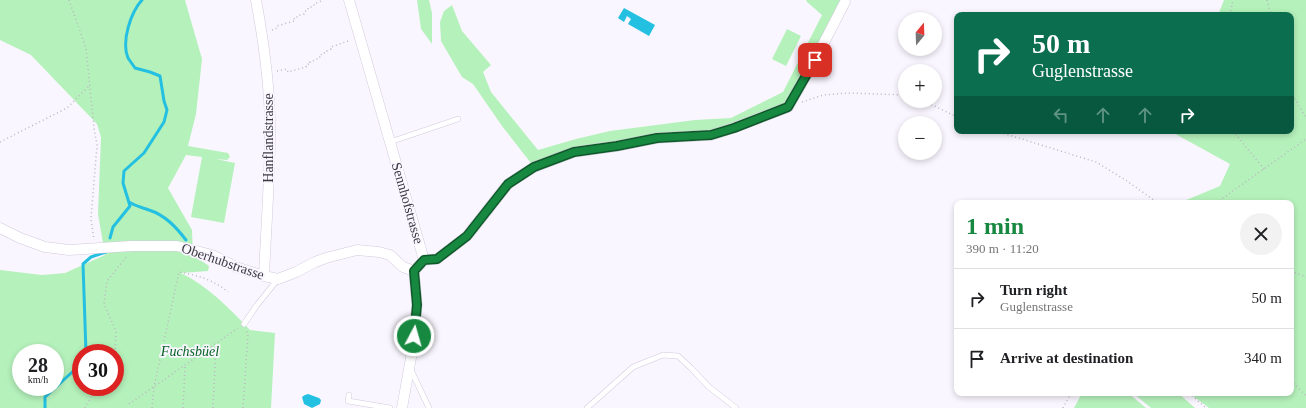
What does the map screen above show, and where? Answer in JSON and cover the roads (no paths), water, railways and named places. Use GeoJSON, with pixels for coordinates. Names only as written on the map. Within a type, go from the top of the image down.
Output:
{"type":"FeatureCollection","features":[{"type":"Feature","properties":{"kind":"street","name":"Hanflandstrasse"},"geometry":{"type":"LineString","coordinates":[[256,0],[267,72],[270,131],[264,276]]}},
{"type":"Feature","properties":{"kind":"street","name":"Sennhofstrasse"},"geometry":{"type":"LineString","coordinates":[[348,0],[424,260],[414,271]]}},
{"type":"Feature","properties":{"kind":"street"},"geometry":{"type":"LineString","coordinates":[[424,260],[437,259],[467,236],[508,184],[534,167],[574,152],[617,146],[657,138],[711,135],[734,128],[788,107],[815,60],[845,2]]}},
{"type":"Feature","properties":{"kind":"street","name":"Oberhubstrasse"},"geometry":{"type":"LineString","coordinates":[[0,228],[20,238],[45,247],[69,250],[131,246],[177,246],[212,255],[236,267],[278,279],[326,258],[358,250],[379,252],[390,255],[404,267],[414,271]]}},
{"type":"Feature","properties":{"kind":"street"},"geometry":{"type":"LineString","coordinates":[[402,408],[412,352],[417,305],[414,271]]}},
{"type":"Feature","properties":{"kind":"lane"},"geometry":{"type":"LineString","coordinates":[[390,142],[458,119]]}},
{"type":"Feature","properties":{"kind":"lane"},"geometry":{"type":"LineString","coordinates":[[244,324],[278,279]]}},
{"type":"Feature","properties":{"kind":"lane"},"geometry":{"type":"LineString","coordinates":[[587,408],[632,367],[663,355],[678,356],[709,387],[736,408]]}},
{"type":"Feature","properties":{"kind":"lane"},"geometry":{"type":"LineString","coordinates":[[409,367],[429,408]]}},
{"type":"Feature","properties":{"kind":"lane"},"geometry":{"type":"LineString","coordinates":[[349,395],[348,401],[390,408]]}},
{"type":"Feature","properties":{"kind":"water"},"geometry":{"type":"Polygon","coordinates":[[[624,8],[655,25],[649,36],[628,24],[631,19],[627,16],[624,22],[618,18],[624,8]]]}},
{"type":"Feature","properties":{"kind":"water"},"geometry":{"type":"Polygon","coordinates":[[[308,394],[319,398],[321,400],[320,404],[312,408],[304,404],[302,397],[308,394]]]}},
{"type":"Feature","properties":{"kind":"waterway"},"geometry":{"type":"LineString","coordinates":[[110,238],[113,227],[130,206],[123,183],[124,171],[144,153],[164,122],[167,110],[160,76],[135,68],[128,58],[126,51],[126,35],[128,27],[134,12],[142,0]]}},
{"type":"Feature","properties":{"kind":"waterway"},"geometry":{"type":"LineString","coordinates":[[129,202],[155,212],[165,218],[186,240]]}},
{"type":"Feature","properties":{"kind":"waterway"},"geometry":{"type":"LineString","coordinates":[[86,344],[83,264],[91,257],[106,252]]}},
{"type":"Feature","properties":{"kind":"waterway"},"geometry":{"type":"LineString","coordinates":[[45,408],[45,397],[72,372]]}},
{"type":"Feature","properties":{"kind":"park label","name":"Fuchsbüel"},"geometry":{"type":"Point","coordinates":[190,351]}}]}
